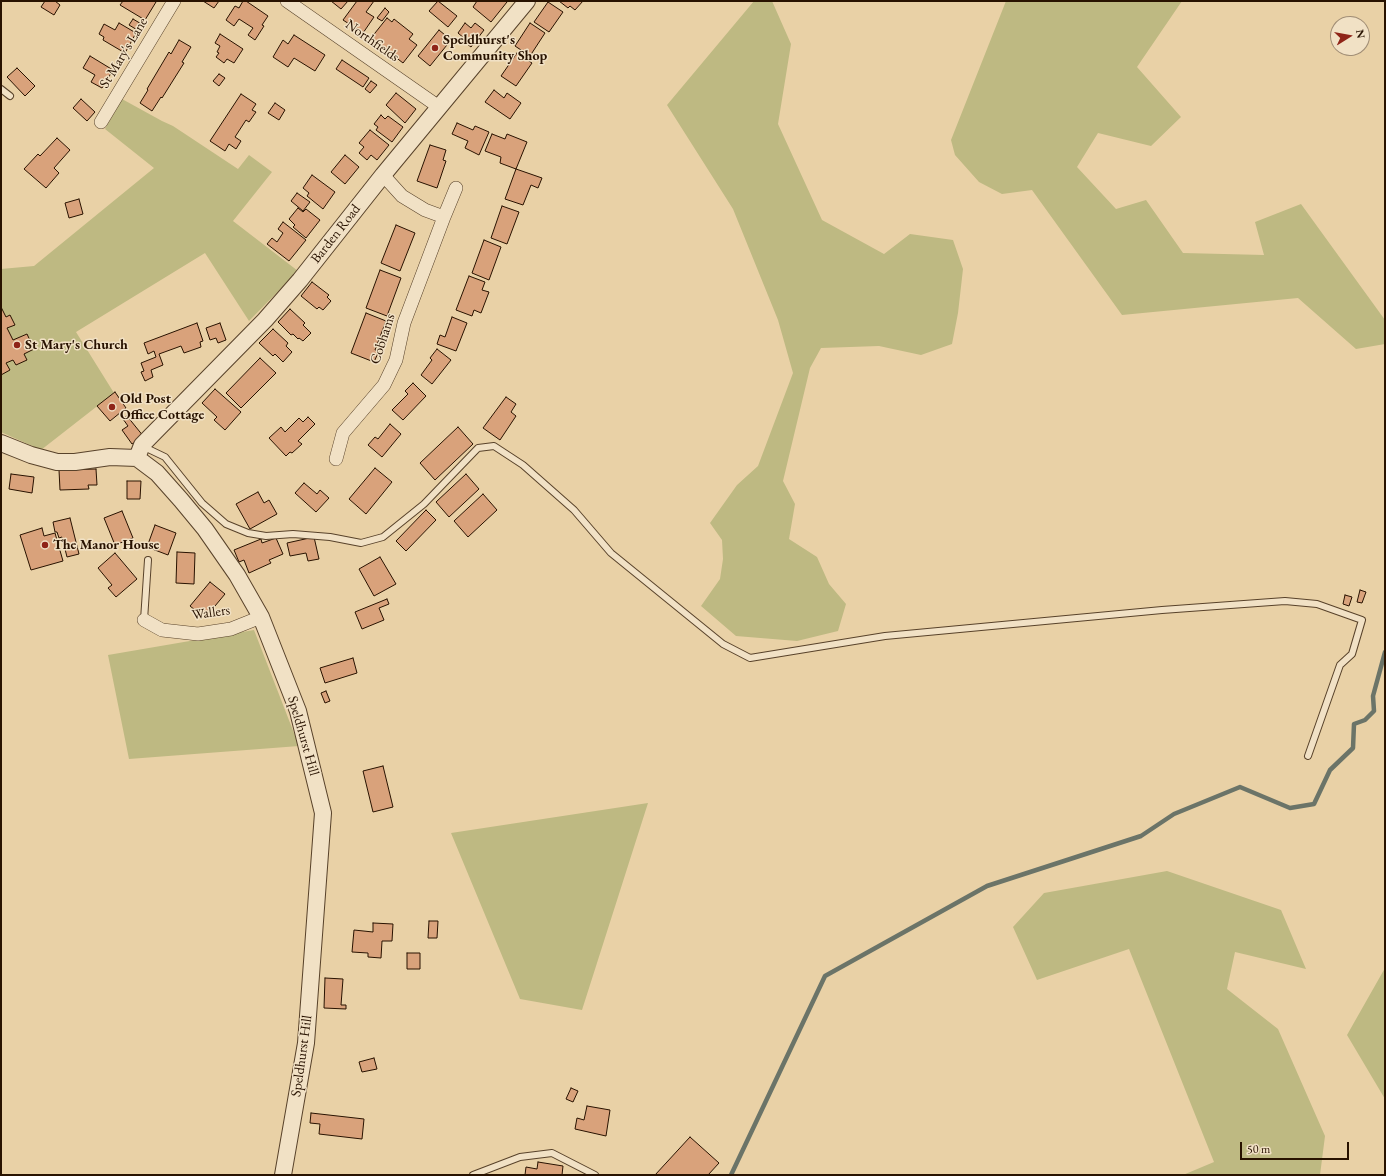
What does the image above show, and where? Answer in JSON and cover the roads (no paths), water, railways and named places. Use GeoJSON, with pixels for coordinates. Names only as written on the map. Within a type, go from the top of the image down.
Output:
{"type":"FeatureCollection","features":[{"type":"Feature","properties":{"kind":"street","name":"St Mary's Lane"},"geometry":{"type":"LineString","coordinates":[[101,122],[174,1]]}},
{"type":"Feature","properties":{"kind":"street","name":"Northfields"},"geometry":{"type":"LineString","coordinates":[[287,1],[439,107]]}},
{"type":"Feature","properties":{"kind":"street","name":"Barden Road"},"geometry":{"type":"LineString","coordinates":[[139,452],[265,320],[300,280],[382,175],[527,1]]}},
{"type":"Feature","properties":{"kind":"street"},"geometry":{"type":"LineString","coordinates":[[382,175],[402,196],[425,210],[444,217]]}},
{"type":"Feature","properties":{"kind":"street","name":"Cobhams"},"geometry":{"type":"LineString","coordinates":[[336,459],[343,433],[384,385],[396,360],[404,323],[456,188]]}},
{"type":"Feature","properties":{"kind":"street"},"geometry":{"type":"LineString","coordinates":[[1,443],[31,455],[57,462],[75,462],[139,452]]}},
{"type":"Feature","properties":{"kind":"street","name":"Speldhurst Hill"},"geometry":{"type":"LineString","coordinates":[[139,452],[205,529],[237,575],[261,617],[298,712],[323,813],[306,1043],[283,1175]]}},
{"type":"Feature","properties":{"kind":"street","name":"Wallers"},"geometry":{"type":"LineString","coordinates":[[144,620],[162,630],[198,634],[231,629],[261,617]]}},
{"type":"Feature","properties":{"kind":"lane"},"geometry":{"type":"LineString","coordinates":[[1,89],[10,96]]}},
{"type":"Feature","properties":{"kind":"lane"},"geometry":{"type":"LineString","coordinates":[[139,452],[165,457],[202,503],[226,524],[248,533],[266,536],[293,534],[361,543],[384,537],[424,504],[478,448],[494,446],[523,465],[574,510],[611,553],[723,644],[750,658],[885,636],[1178,609],[1285,601],[1317,604],[1362,620],[1352,654],[1340,665],[1308,756]]}},
{"type":"Feature","properties":{"kind":"lane"},"geometry":{"type":"LineString","coordinates":[[144,620],[148,560]]}},
{"type":"Feature","properties":{"kind":"lane"},"geometry":{"type":"LineString","coordinates":[[473,1175],[520,1157],[552,1154],[595,1175]]}},
{"type":"Feature","properties":{"kind":"waterway"},"geometry":{"type":"LineString","coordinates":[[731,1175],[825,976],[987,886],[1141,836],[1174,814],[1240,787],[1290,808],[1314,804],[1330,770],[1353,748],[1354,724],[1365,720],[1374,711],[1373,696],[1385,652]]}},
{"type":"Feature","properties":{"kind":"place","name":"Speldhurst's Community Shop"},"geometry":{"type":"Point","coordinates":[435,48]}},
{"type":"Feature","properties":{"kind":"place","name":"St Mary's Church"},"geometry":{"type":"Point","coordinates":[17,345]}},
{"type":"Feature","properties":{"kind":"place","name":"Old Post Office Cottage"},"geometry":{"type":"Point","coordinates":[112,407]}},
{"type":"Feature","properties":{"kind":"place","name":"The Manor House"},"geometry":{"type":"Point","coordinates":[45,545]}}]}
